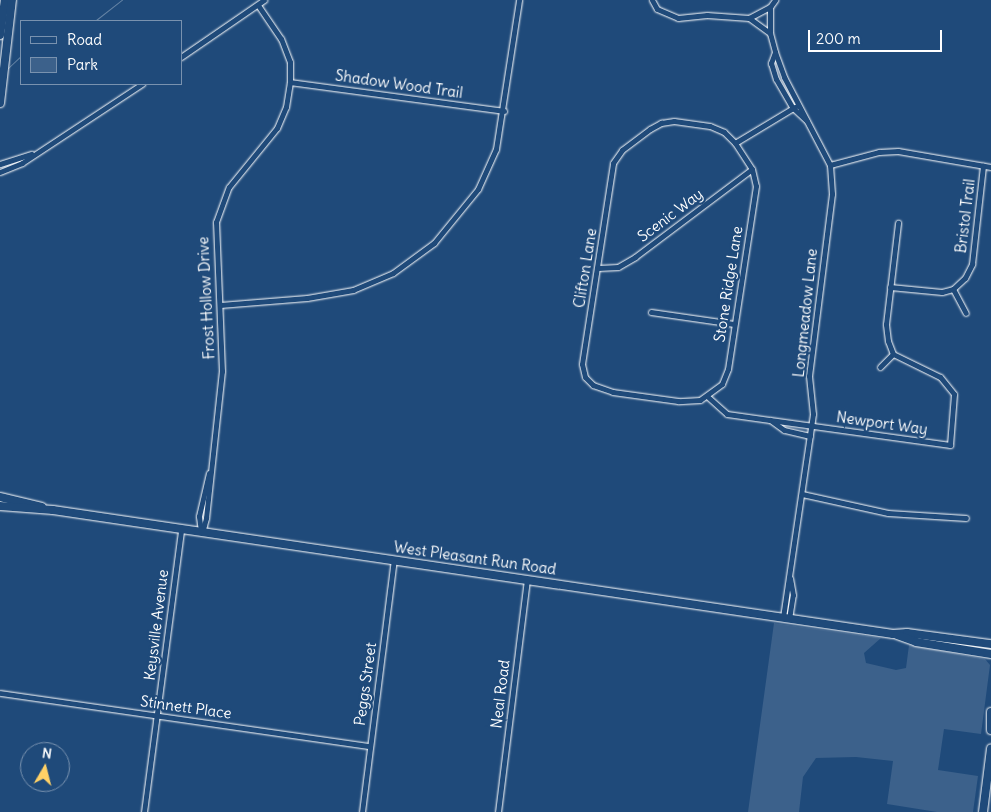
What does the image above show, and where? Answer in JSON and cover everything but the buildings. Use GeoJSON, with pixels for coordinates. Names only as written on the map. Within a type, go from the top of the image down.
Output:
{"type":"FeatureCollection","features":[{"type":"Feature","properties":{"kind":"main road"},"geometry":{"type":"LineString","coordinates":[[0,36],[5,0]]}},
{"type":"Feature","properties":{"kind":"main road"},"geometry":{"type":"LineString","coordinates":[[0,103],[6,55],[3,13],[12,0]]}},
{"type":"Feature","properties":{"kind":"main road","name":"West Pleasant Run Road"},"geometry":{"type":"LineString","coordinates":[[0,497],[53,510]]}},
{"type":"Feature","properties":{"kind":"main road","name":"West Pleasant Run Road"},"geometry":{"type":"LineString","coordinates":[[0,506],[53,510],[893,634],[991,644]]}},
{"type":"Feature","properties":{"kind":"main road","name":"West Pleasant Run Road"},"geometry":{"type":"LineString","coordinates":[[893,634],[916,642],[991,654]]}},
{"type":"Feature","properties":{"kind":"main road"},"geometry":{"type":"LineString","coordinates":[[991,712],[991,730]]}},
{"type":"Feature","properties":{"kind":"main road"},"geometry":{"type":"LineString","coordinates":[[983,812],[991,749]]}},
{"type":"Feature","properties":{"kind":"street"},"geometry":{"type":"LineString","coordinates":[[182,56],[264,0]]}},
{"type":"Feature","properties":{"kind":"street"},"geometry":{"type":"LineString","coordinates":[[220,305],[307,298],[354,290],[393,273],[417,258],[456,220],[478,188],[496,149],[504,111],[519,0]]}},
{"type":"Feature","properties":{"kind":"street"},"geometry":{"type":"LineString","coordinates":[[652,0],[658,9],[678,18],[707,15],[749,18],[770,33]]}},
{"type":"Feature","properties":{"kind":"street"},"geometry":{"type":"LineString","coordinates":[[749,18],[770,7],[775,0]]}},
{"type":"Feature","properties":{"kind":"street","name":"Frost Hollow Drive"},"geometry":{"type":"LineString","coordinates":[[202,533],[199,516],[205,482],[210,470],[222,371],[216,222],[229,187],[277,128],[286,107],[290,82],[290,62],[282,39],[258,5]]}},
{"type":"Feature","properties":{"kind":"street","name":"Longmeadow Lane"},"geometry":{"type":"LineString","coordinates":[[770,7],[770,33],[775,52],[784,77],[830,166],[832,194],[809,376],[810,436],[789,572],[793,595],[786,618]]}},
{"type":"Feature","properties":{"kind":"street","name":"Longmeadow Lane"},"geometry":{"type":"LineString","coordinates":[[775,52],[772,70],[793,108],[807,121]]}},
{"type":"Feature","properties":{"kind":"street","name":"Shadow Wood Trail"},"geometry":{"type":"LineString","coordinates":[[290,82],[504,111]]}},
{"type":"Feature","properties":{"kind":"street"},"geometry":{"type":"LineString","coordinates":[[0,172],[22,163],[32,154],[140,85]]}},
{"type":"Feature","properties":{"kind":"street"},"geometry":{"type":"LineString","coordinates":[[752,169],[735,143],[799,104]]}},
{"type":"Feature","properties":{"kind":"street","name":"Clifton Lane"},"geometry":{"type":"LineString","coordinates":[[708,397],[678,401],[613,392],[593,385],[585,377],[582,364],[613,163],[622,150],[661,123],[710,126],[735,143]]}},
{"type":"Feature","properties":{"kind":"street"},"geometry":{"type":"LineString","coordinates":[[830,166],[879,152],[898,151],[991,167]]}},
{"type":"Feature","properties":{"kind":"street"},"geometry":{"type":"LineString","coordinates":[[0,164],[32,154]]}},
{"type":"Feature","properties":{"kind":"street","name":"Bristol Trail"},"geometry":{"type":"LineString","coordinates":[[953,289],[965,278],[972,264],[983,166]]}},
{"type":"Feature","properties":{"kind":"street","name":"Scenic Way"},"geometry":{"type":"LineString","coordinates":[[598,268],[618,267],[635,257],[752,169]]}},
{"type":"Feature","properties":{"kind":"street","name":"Stone Ridge Lane"},"geometry":{"type":"LineString","coordinates":[[708,397],[722,384],[728,369],[756,186],[752,169]]}},
{"type":"Feature","properties":{"kind":"street"},"geometry":{"type":"LineString","coordinates":[[880,367],[893,354],[886,324],[898,222]]}},
{"type":"Feature","properties":{"kind":"street"},"geometry":{"type":"LineString","coordinates":[[890,287],[926,293],[953,289],[966,312]]}},
{"type":"Feature","properties":{"kind":"street"},"geometry":{"type":"LineString","coordinates":[[651,312],[734,324]]}},
{"type":"Feature","properties":{"kind":"street","name":"Newport Way"},"geometry":{"type":"LineString","coordinates":[[708,397],[727,414],[950,445],[956,402],[954,394],[940,377],[893,354]]}},
{"type":"Feature","properties":{"kind":"street"},"geometry":{"type":"LineString","coordinates":[[770,420],[784,430],[810,436]]}},
{"type":"Feature","properties":{"kind":"street"},"geometry":{"type":"LineString","coordinates":[[784,430],[786,421]]}},
{"type":"Feature","properties":{"kind":"street"},"geometry":{"type":"LineString","coordinates":[[802,494],[888,513],[966,518]]}},
{"type":"Feature","properties":{"kind":"street","name":"Keysville Avenue"},"geometry":{"type":"LineString","coordinates":[[144,812],[181,530]]}},
{"type":"Feature","properties":{"kind":"street","name":"Peggs Street"},"geometry":{"type":"LineString","coordinates":[[362,812],[394,560]]}},
{"type":"Feature","properties":{"kind":"street","name":"Neal Road"},"geometry":{"type":"LineString","coordinates":[[498,812],[527,580]]}},
{"type":"Feature","properties":{"kind":"street","name":"Stinnett Place"},"geometry":{"type":"LineString","coordinates":[[0,693],[369,746]]}},
{"type":"Feature","properties":{"kind":"green space"},"geometry":{"type":"Polygon","coordinates":[[[774,623],[881,638],[864,653],[866,663],[896,670],[906,668],[909,645],[985,659],[990,665],[981,734],[944,729],[938,770],[978,776],[973,812],[937,812],[887,804],[893,761],[856,757],[816,758],[803,777],[799,812],[748,812],[774,623]]]}},
{"type":"Feature","properties":{"kind":"waterway"},"geometry":{"type":"LineString","coordinates":[[96,20],[122,0]]}},
{"type":"Feature","properties":{"kind":"waterway"},"geometry":{"type":"LineString","coordinates":[[8,68],[20,57]]}}]}
